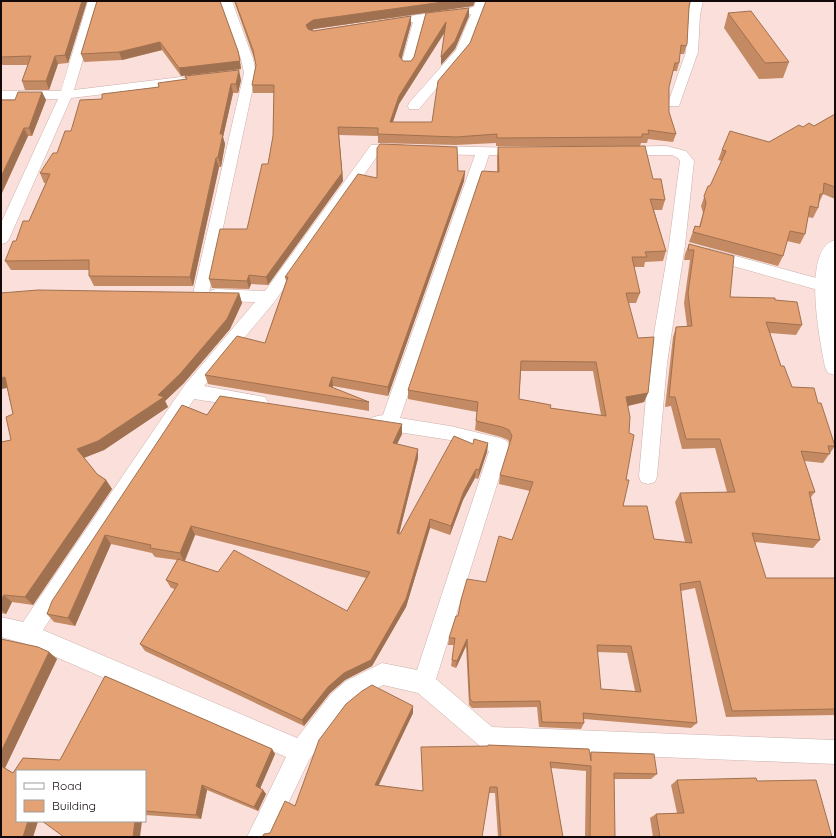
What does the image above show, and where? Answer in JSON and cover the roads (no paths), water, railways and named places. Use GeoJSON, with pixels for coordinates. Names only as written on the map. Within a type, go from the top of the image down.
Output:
{"type":"FeatureCollection","features":[{"type":"Feature","properties":{"kind":"street"},"geometry":{"type":"LineString","coordinates":[[1,240],[66,95],[94,1]]}},
{"type":"Feature","properties":{"kind":"street"},"geometry":{"type":"LineString","coordinates":[[201,294],[250,73],[247,59],[226,1]]}},
{"type":"Feature","properties":{"kind":"street"},"geometry":{"type":"LineString","coordinates":[[674,103],[692,52],[694,15],[697,1]]}},
{"type":"Feature","properties":{"kind":"street"},"geometry":{"type":"LineString","coordinates":[[375,24],[480,5]]}},
{"type":"Feature","properties":{"kind":"street"},"geometry":{"type":"LineString","coordinates":[[414,106],[462,51],[480,5]]}},
{"type":"Feature","properties":{"kind":"street"},"geometry":{"type":"LineString","coordinates":[[407,66],[420,17]]}},
{"type":"Feature","properties":{"kind":"street"},"geometry":{"type":"LineString","coordinates":[[235,75],[250,73]]}},
{"type":"Feature","properties":{"kind":"street"},"geometry":{"type":"LineString","coordinates":[[1,95],[66,95],[196,80]]}},
{"type":"Feature","properties":{"kind":"street"},"geometry":{"type":"LineString","coordinates":[[28,634],[190,391],[269,297],[376,148],[483,152],[537,152]]}},
{"type":"Feature","properties":{"kind":"street"},"geometry":{"type":"LineString","coordinates":[[606,151],[678,152],[688,161],[689,248],[658,363],[648,476]]}},
{"type":"Feature","properties":{"kind":"street"},"geometry":{"type":"LineString","coordinates":[[389,423],[483,152]]}},
{"type":"Feature","properties":{"kind":"street"},"geometry":{"type":"LineString","coordinates":[[835,246],[829,253],[825,286],[830,344],[835,367]]}},
{"type":"Feature","properties":{"kind":"street"},"geometry":{"type":"LineString","coordinates":[[689,248],[825,286]]}},
{"type":"Feature","properties":{"kind":"street"},"geometry":{"type":"LineString","coordinates":[[185,294],[269,297]]}},
{"type":"Feature","properties":{"kind":"street"},"geometry":{"type":"LineString","coordinates":[[190,391],[274,404]]}},
{"type":"Feature","properties":{"kind":"street"},"geometry":{"type":"LineString","coordinates":[[366,419],[450,433],[500,446],[424,683]]}},
{"type":"Feature","properties":{"kind":"street"},"geometry":{"type":"LineString","coordinates":[[1,627],[28,634],[301,752]]}},
{"type":"Feature","properties":{"kind":"street"},"geometry":{"type":"LineString","coordinates":[[259,837],[301,752],[339,702],[354,689],[382,674],[424,683],[488,738],[835,752]]}}]}
